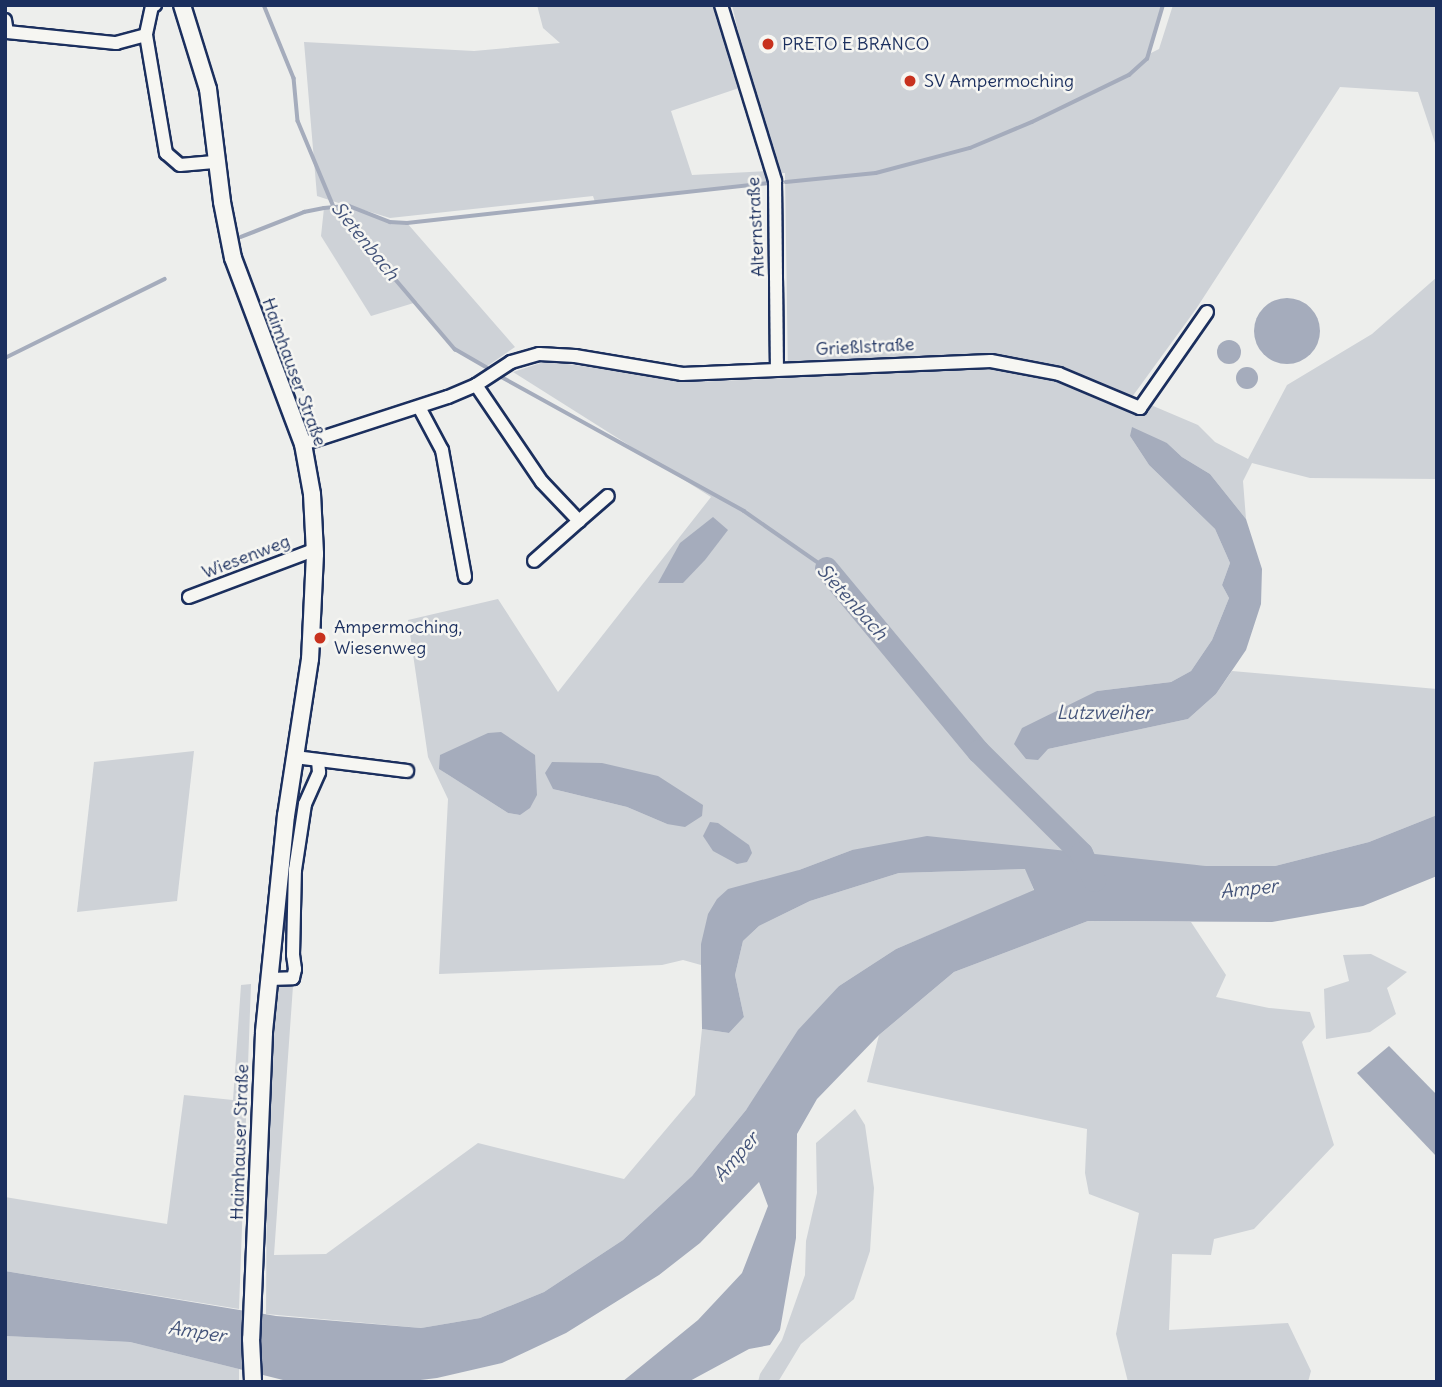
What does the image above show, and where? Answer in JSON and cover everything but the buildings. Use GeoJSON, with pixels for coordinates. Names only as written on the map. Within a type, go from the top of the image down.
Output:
{"type":"FeatureCollection","features":[{"type":"Feature","properties":{"kind":"main road","name":"Haimhauser Straße"},"geometry":{"type":"LineString","coordinates":[[182,5],[208,89],[233,258],[303,444],[312,494],[315,554],[310,659],[286,815],[258,1115],[253,1378]]}},
{"type":"Feature","properties":{"kind":"street"},"geometry":{"type":"LineString","coordinates":[[155,5],[152,6],[146,35],[170,159],[180,165],[217,162]]}},
{"type":"Feature","properties":{"kind":"street","name":"Alternstraße"},"geometry":{"type":"LineString","coordinates":[[721,5],[775,181],[776,369]]}},
{"type":"Feature","properties":{"kind":"street"},"geometry":{"type":"LineString","coordinates":[[5,20],[7,33],[116,43],[146,35]]}},
{"type":"Feature","properties":{"kind":"street","name":"Grießlstraße"},"geometry":{"type":"LineString","coordinates":[[303,444],[419,407],[476,385],[511,362],[539,354],[575,356],[682,374],[943,360],[1009,362],[1059,374],[1140,408],[1207,313]]}},
{"type":"Feature","properties":{"kind":"street"},"geometry":{"type":"LineString","coordinates":[[476,385],[542,482],[579,521]]}},
{"type":"Feature","properties":{"kind":"street"},"geometry":{"type":"LineString","coordinates":[[419,407],[442,450],[465,577]]}},
{"type":"Feature","properties":{"kind":"street"},"geometry":{"type":"LineString","coordinates":[[534,561],[608,496]]}},
{"type":"Feature","properties":{"kind":"street","name":"Wiesenweg"},"geometry":{"type":"LineString","coordinates":[[189,597],[309,552],[315,554]]}},
{"type":"Feature","properties":{"kind":"street"},"geometry":{"type":"LineString","coordinates":[[295,757],[407,771]]}},
{"type":"Feature","properties":{"kind":"street"},"geometry":{"type":"LineString","coordinates":[[269,979],[293,978],[296,969],[293,955],[295,870],[305,804],[319,772],[318,760]]}},
{"type":"Feature","properties":{"kind":"shaded area"},"geometry":{"type":"Polygon","coordinates":[[[537,5],[715,5],[742,87],[671,111],[692,175],[767,171],[767,183],[595,202],[593,196],[390,218],[357,208],[390,222],[407,223],[515,347],[486,367],[457,350],[417,302],[371,316],[321,236],[324,208],[348,206],[317,196],[304,42],[474,51],[560,43],[543,28],[537,5]]]}},
{"type":"Feature","properties":{"kind":"shaded area"},"geometry":{"type":"Polygon","coordinates":[[[732,5],[1163,5],[1149,54],[1159,49],[1173,5],[1437,5],[1437,149],[1418,92],[1340,87],[1196,309],[1132,397],[1198,425],[1215,442],[1248,459],[1287,385],[1372,334],[1437,277],[1437,479],[1310,478],[1252,463],[1243,481],[1246,519],[1210,474],[1182,457],[1167,443],[1130,436],[1149,465],[1215,529],[1230,563],[1222,585],[1229,598],[1212,640],[1191,671],[1171,682],[1097,691],[1048,749],[1188,719],[1216,694],[1232,671],[1437,689],[1437,815],[1369,842],[1275,866],[1206,866],[852,850],[799,870],[701,944],[701,965],[683,960],[662,965],[439,974],[448,799],[428,757],[408,620],[498,599],[558,692],[711,497],[513,372],[547,361],[692,382],[788,378],[785,173],[779,173],[747,70],[732,5]],[[439,769],[508,813],[520,815],[439,769]],[[553,789],[627,807],[667,824],[702,816],[553,789]]]}},
{"type":"Feature","properties":{"kind":"shaded area"},"geometry":{"type":"Polygon","coordinates":[[[194,751],[177,901],[77,912],[94,762],[194,751]]]}},
{"type":"Feature","properties":{"kind":"shaded area"},"geometry":{"type":"Polygon","coordinates":[[[1026,869],[1034,891],[896,949],[839,986],[746,1110],[692,1176],[623,1240],[544,1292],[480,1318],[421,1328],[266,1314],[267,1139],[277,986],[293,986],[274,1255],[326,1254],[478,1143],[624,1179],[695,1095],[702,1029],[729,1033],[744,1017],[735,975],[743,941],[759,926],[810,901],[899,873],[1026,869]]]}},
{"type":"Feature","properties":{"kind":"shaded area"},"geometry":{"type":"Polygon","coordinates":[[[1088,921],[1191,922],[1226,975],[1216,997],[1269,1008],[1310,1012],[1315,1027],[1302,1042],[1334,1145],[1254,1229],[1214,1239],[1211,1255],[1172,1254],[1169,1330],[1288,1323],[1311,1371],[1308,1382],[1128,1382],[1116,1334],[1139,1213],[1089,1194],[1085,1173],[1087,1129],[867,1082],[879,1035],[954,972],[1088,921]]]}},
{"type":"Feature","properties":{"kind":"shaded area"},"geometry":{"type":"Polygon","coordinates":[[[1371,954],[1407,972],[1387,988],[1396,1014],[1370,1032],[1326,1039],[1324,989],[1349,981],[1343,955],[1371,954]]]}},
{"type":"Feature","properties":{"kind":"shaded area"},"geometry":{"type":"Polygon","coordinates":[[[251,984],[239,1309],[5,1271],[5,1197],[167,1224],[184,1095],[233,1100],[241,985],[251,984]]]}},
{"type":"Feature","properties":{"kind":"shaded area"},"geometry":{"type":"Polygon","coordinates":[[[855,1109],[865,1125],[874,1188],[870,1251],[854,1299],[801,1344],[778,1382],[758,1382],[760,1374],[782,1340],[805,1275],[806,1241],[817,1193],[816,1143],[855,1109]]]}},
{"type":"Feature","properties":{"kind":"shaded area"},"geometry":{"type":"Polygon","coordinates":[[[5,1336],[130,1342],[239,1369],[239,1382],[5,1382],[5,1336]]]}},
{"type":"Feature","properties":{"kind":"water"},"geometry":{"type":"Polygon","coordinates":[[[1287,298],[1300,301],[1310,308],[1317,318],[1320,331],[1317,344],[1310,354],[1300,361],[1287,364],[1274,361],[1264,354],[1257,344],[1254,331],[1257,318],[1264,308],[1274,301],[1287,298]]]}},
{"type":"Feature","properties":{"kind":"water"},"geometry":{"type":"Polygon","coordinates":[[[1229,340],[1240,347],[1241,352],[1234,363],[1229,364],[1218,357],[1217,352],[1224,341],[1229,340]]]}},
{"type":"Feature","properties":{"kind":"water"},"geometry":{"type":"Polygon","coordinates":[[[1247,367],[1257,374],[1258,378],[1251,388],[1247,389],[1237,382],[1236,378],[1243,368],[1247,367]]]}},
{"type":"Feature","properties":{"kind":"water","name":"Lutzweiher"},"geometry":{"type":"Polygon","coordinates":[[[1132,427],[1167,443],[1182,457],[1210,474],[1246,519],[1262,569],[1261,604],[1246,650],[1216,694],[1188,719],[1048,749],[1038,760],[1026,759],[1014,744],[1022,728],[1097,691],[1171,682],[1191,671],[1212,640],[1229,598],[1222,585],[1230,563],[1215,529],[1149,465],[1130,436],[1132,427]]]}},
{"type":"Feature","properties":{"kind":"water"},"geometry":{"type":"Polygon","coordinates":[[[713,517],[728,530],[705,560],[683,583],[658,583],[680,543],[713,517]]]}},
{"type":"Feature","properties":{"kind":"water"},"geometry":{"type":"Polygon","coordinates":[[[501,732],[535,755],[537,795],[530,808],[520,815],[508,813],[439,769],[440,755],[488,733],[501,732]]]}},
{"type":"Feature","properties":{"kind":"water"},"geometry":{"type":"Polygon","coordinates":[[[552,762],[602,763],[658,776],[703,805],[702,816],[685,827],[667,824],[627,807],[553,789],[545,773],[552,762]]]}},
{"type":"Feature","properties":{"kind":"water","name":"Amper"},"geometry":{"type":"Polygon","coordinates":[[[1437,815],[1437,876],[1363,906],[1272,922],[1088,921],[954,972],[879,1035],[817,1099],[797,1134],[796,1238],[780,1330],[770,1345],[749,1349],[688,1382],[622,1382],[698,1320],[742,1273],[768,1206],[759,1182],[700,1243],[659,1275],[566,1333],[502,1363],[437,1378],[404,1382],[291,1382],[130,1342],[5,1336],[5,1271],[276,1316],[421,1328],[480,1318],[544,1292],[623,1240],[692,1176],[746,1110],[798,1030],[839,986],[896,949],[1034,890],[1025,869],[899,873],[810,901],[759,926],[743,941],[735,975],[744,1017],[729,1033],[702,1029],[701,965],[701,944],[708,914],[717,899],[728,889],[799,870],[852,850],[927,836],[1206,866],[1275,866],[1369,842],[1437,815]]]}},
{"type":"Feature","properties":{"kind":"water"},"geometry":{"type":"Polygon","coordinates":[[[710,822],[718,823],[749,845],[752,853],[747,862],[737,864],[713,851],[703,836],[710,822]]]}},
{"type":"Feature","properties":{"kind":"water"},"geometry":{"type":"Polygon","coordinates":[[[1389,1046],[1437,1095],[1437,1157],[1357,1073],[1389,1046]]]}},
{"type":"Feature","properties":{"kind":"waterway","name":"Sietenbach"},"geometry":{"type":"LineString","coordinates":[[264,5],[294,78],[298,121],[334,207],[455,349],[486,367]]}},
{"type":"Feature","properties":{"kind":"waterway"},"geometry":{"type":"LineString","coordinates":[[786,182],[876,173],[970,148],[1032,122],[1129,75],[1147,59],[1163,5]]}},
{"type":"Feature","properties":{"kind":"waterway"},"geometry":{"type":"LineString","coordinates":[[241,237],[304,212],[324,208],[349,206],[390,222],[407,223],[767,183]]}},
{"type":"Feature","properties":{"kind":"waterway"},"geometry":{"type":"LineString","coordinates":[[5,358],[165,279]]}},
{"type":"Feature","properties":{"kind":"waterway","name":"Sietenbach"},"geometry":{"type":"LineString","coordinates":[[498,375],[744,511],[826,568]]}},
{"type":"Feature","properties":{"kind":"waterway","name":"Sietenbach"},"geometry":{"type":"LineString","coordinates":[[826,568],[978,751],[1081,853],[1094,880]]}},
{"type":"Feature","properties":{"kind":"place","name":"PRETO E BRANCO"},"geometry":{"type":"Point","coordinates":[768,44]}},
{"type":"Feature","properties":{"kind":"place","name":"SV Ampermoching"},"geometry":{"type":"Point","coordinates":[910,81]}},
{"type":"Feature","properties":{"kind":"place","name":"Ampermoching, Wiesenweg"},"geometry":{"type":"Point","coordinates":[320,638]}}]}
